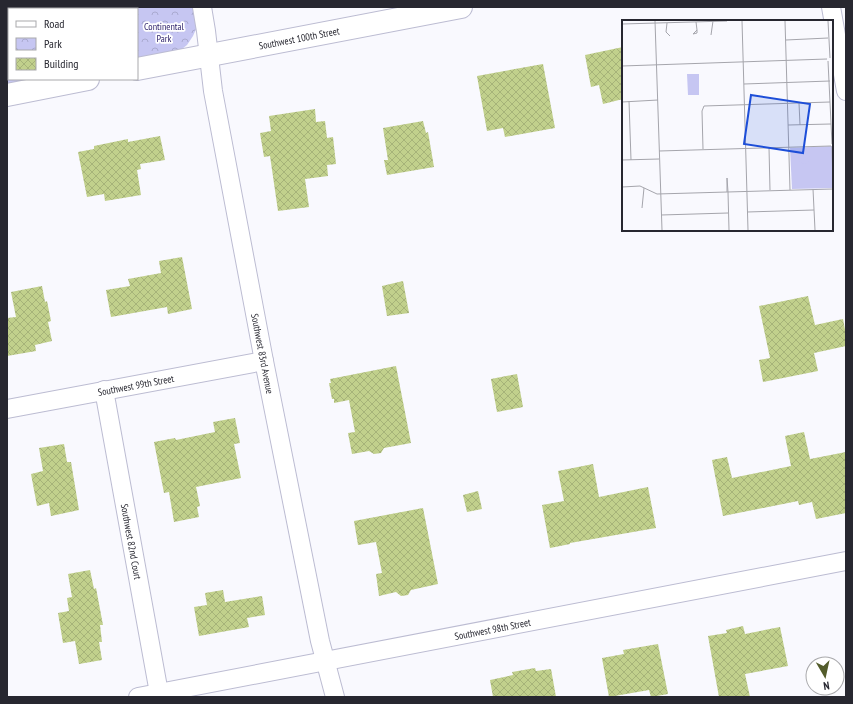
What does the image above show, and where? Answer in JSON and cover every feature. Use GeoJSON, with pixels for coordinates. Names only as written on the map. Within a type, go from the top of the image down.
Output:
{"type":"FeatureCollection","features":[{"type":"Feature","properties":{"kind":"street","name":"Southwest 83rd Avenue"},"geometry":{"type":"LineString","coordinates":[[202,7],[213,91],[264,361],[320,642],[335,697]]}},
{"type":"Feature","properties":{"kind":"street","name":"Southwest 100th Street"},"geometry":{"type":"LineString","coordinates":[[138,69],[461,7]]}},
{"type":"Feature","properties":{"kind":"street"},"geometry":{"type":"LineString","coordinates":[[831,7],[846,91]]}},
{"type":"Feature","properties":{"kind":"street"},"geometry":{"type":"LineString","coordinates":[[7,95],[83,80]]}},
{"type":"Feature","properties":{"kind":"street","name":"Southwest 99th Street"},"geometry":{"type":"LineString","coordinates":[[7,409],[264,361]]}},
{"type":"Feature","properties":{"kind":"street","name":"Southwest 82nd Court"},"geometry":{"type":"LineString","coordinates":[[104,390],[159,693]]}},
{"type":"Feature","properties":{"kind":"street","name":"Southwest 98th Street"},"geometry":{"type":"LineString","coordinates":[[138,697],[846,561]]}},
{"type":"Feature","properties":{"kind":"green space","name":"Continental Park"},"geometry":{"type":"Polygon","coordinates":[[[7,7],[194,7],[197,27],[187,45],[177,53],[138,60],[138,8],[8,8],[8,80],[34,80],[7,85],[7,7]]]}},
{"type":"Feature","properties":{"kind":"building"},"geometry":{"type":"Polygon","coordinates":[[[622,47],[622,99],[603,104],[599,85],[591,87],[585,55],[622,47]]]}},
{"type":"Feature","properties":{"kind":"building"},"geometry":{"type":"Polygon","coordinates":[[[543,64],[555,128],[505,137],[503,128],[487,131],[477,76],[543,64]]]}},
{"type":"Feature","properties":{"kind":"building"},"geometry":{"type":"Polygon","coordinates":[[[315,109],[316,122],[325,121],[327,138],[333,137],[336,164],[327,165],[328,176],[305,179],[309,207],[278,211],[270,156],[264,157],[260,133],[271,131],[269,116],[315,109]]]}},
{"type":"Feature","properties":{"kind":"building"},"geometry":{"type":"Polygon","coordinates":[[[423,121],[426,133],[428,132],[434,167],[387,175],[384,160],[388,160],[383,128],[423,121]]]}},
{"type":"Feature","properties":{"kind":"building"},"geometry":{"type":"Polygon","coordinates":[[[160,136],[165,160],[140,164],[141,169],[137,170],[141,195],[105,201],[104,194],[87,197],[78,152],[94,149],[94,146],[128,139],[128,142],[160,136]]]}},
{"type":"Feature","properties":{"kind":"building"},"geometry":{"type":"Polygon","coordinates":[[[182,257],[192,309],[168,314],[167,307],[111,317],[106,290],[130,286],[128,279],[161,273],[159,261],[182,257]]]}},
{"type":"Feature","properties":{"kind":"building"},"geometry":{"type":"Polygon","coordinates":[[[403,281],[409,313],[387,316],[382,286],[403,281]]]}},
{"type":"Feature","properties":{"kind":"building"},"geometry":{"type":"Polygon","coordinates":[[[42,286],[51,321],[48,322],[52,341],[35,345],[36,351],[7,356],[7,318],[16,317],[11,292],[42,286]]]}},
{"type":"Feature","properties":{"kind":"building"},"geometry":{"type":"Polygon","coordinates":[[[808,296],[815,325],[843,319],[846,335],[846,346],[814,353],[818,371],[763,382],[759,360],[770,358],[759,306],[808,296]]]}},
{"type":"Feature","properties":{"kind":"building"},"geometry":{"type":"Polygon","coordinates":[[[396,366],[411,443],[384,448],[381,453],[374,454],[369,451],[352,454],[348,433],[355,432],[349,400],[334,403],[329,383],[331,383],[330,379],[396,366]]]}},
{"type":"Feature","properties":{"kind":"building"},"geometry":{"type":"Polygon","coordinates":[[[517,374],[523,407],[497,412],[491,379],[517,374]]]}},
{"type":"Feature","properties":{"kind":"building"},"geometry":{"type":"Polygon","coordinates":[[[235,418],[240,443],[234,444],[241,478],[196,487],[200,506],[197,507],[199,517],[174,522],[169,492],[164,493],[154,442],[175,438],[176,440],[215,432],[213,422],[235,418]]]}},
{"type":"Feature","properties":{"kind":"building"},"geometry":{"type":"Polygon","coordinates":[[[804,432],[810,459],[846,452],[846,513],[816,519],[812,502],[799,505],[798,501],[723,516],[712,460],[727,457],[732,478],[791,466],[785,436],[804,432]]]}},
{"type":"Feature","properties":{"kind":"building"},"geometry":{"type":"Polygon","coordinates":[[[64,444],[67,462],[71,462],[79,510],[51,516],[49,503],[37,506],[31,474],[43,471],[39,448],[64,444]]]}},
{"type":"Feature","properties":{"kind":"building"},"geometry":{"type":"Polygon","coordinates":[[[593,464],[599,497],[648,487],[656,528],[570,543],[550,548],[542,505],[564,501],[558,471],[593,464]]]}},
{"type":"Feature","properties":{"kind":"building"},"geometry":{"type":"Polygon","coordinates":[[[478,491],[482,509],[467,512],[463,495],[478,491]]]}},
{"type":"Feature","properties":{"kind":"building"},"geometry":{"type":"Polygon","coordinates":[[[423,508],[438,584],[411,590],[408,595],[401,596],[396,592],[379,596],[376,574],[382,573],[376,542],[358,545],[354,521],[423,508]]]}},
{"type":"Feature","properties":{"kind":"building"},"geometry":{"type":"Polygon","coordinates":[[[90,570],[94,589],[96,588],[103,625],[100,625],[102,642],[99,642],[102,660],[79,664],[75,641],[63,643],[58,613],[69,611],[67,598],[72,597],[68,574],[90,570]]]}},
{"type":"Feature","properties":{"kind":"building"},"geometry":{"type":"Polygon","coordinates":[[[223,590],[225,602],[262,596],[265,615],[247,618],[249,627],[199,636],[194,607],[207,605],[205,593],[223,590]]]}},
{"type":"Feature","properties":{"kind":"building"},"geometry":{"type":"Polygon","coordinates":[[[743,626],[745,634],[780,627],[788,666],[745,674],[750,697],[719,697],[708,636],[727,633],[726,630],[743,626]]]}},
{"type":"Feature","properties":{"kind":"building"},"geometry":{"type":"Polygon","coordinates":[[[658,644],[668,694],[651,697],[649,690],[609,697],[602,658],[624,654],[623,650],[658,644]]]}},
{"type":"Feature","properties":{"kind":"building"},"geometry":{"type":"Polygon","coordinates":[[[535,668],[536,671],[551,669],[556,697],[493,697],[490,680],[513,675],[512,672],[535,668]]]}}]}
